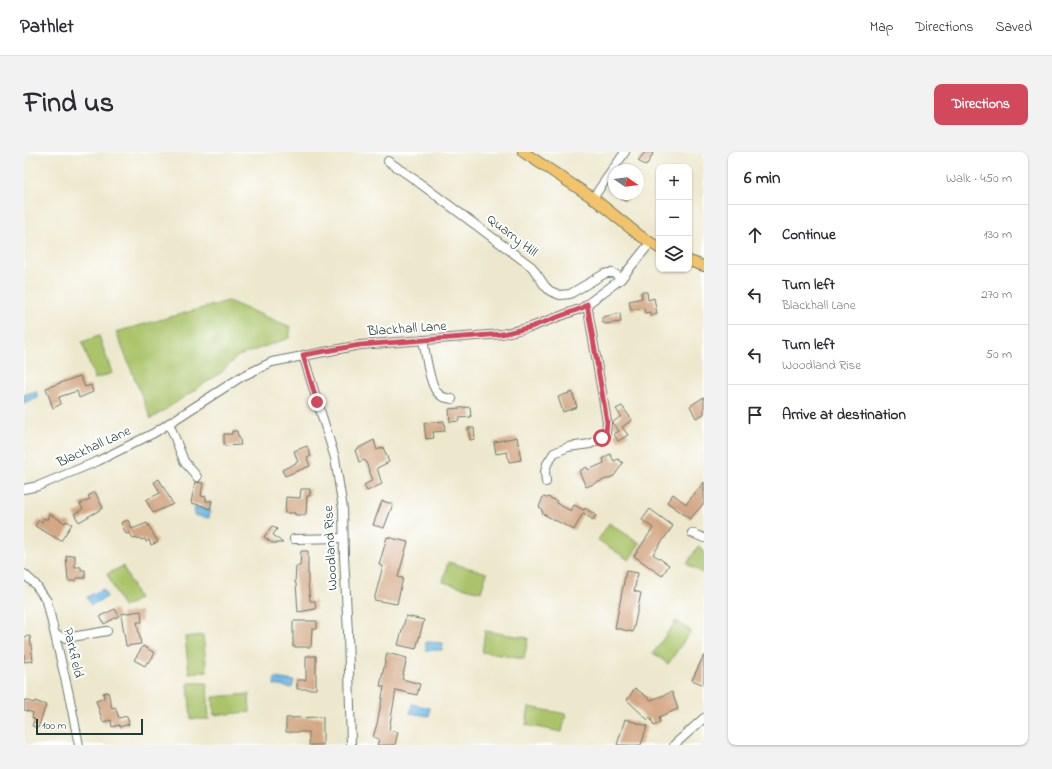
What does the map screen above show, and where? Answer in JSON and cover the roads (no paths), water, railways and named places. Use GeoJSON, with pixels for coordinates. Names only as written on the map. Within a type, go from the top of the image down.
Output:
{"type":"FeatureCollection","features":[{"type":"Feature","properties":{"kind":"main road"},"geometry":{"type":"LineString","coordinates":[[523,152],[593,198],[655,246]]}},
{"type":"Feature","properties":{"kind":"main road"},"geometry":{"type":"LineString","coordinates":[[692,262],[704,266]]}},
{"type":"Feature","properties":{"kind":"street"},"geometry":{"type":"LineString","coordinates":[[593,198],[625,152]]}},
{"type":"Feature","properties":{"kind":"street","name":"Quarry Hill"},"geometry":{"type":"LineString","coordinates":[[388,161],[532,267],[550,291],[560,295],[570,294],[609,272],[621,279]]}},
{"type":"Feature","properties":{"kind":"street","name":"Blackhall Lane"},"geometry":{"type":"LineString","coordinates":[[24,489],[38,486],[98,461],[154,433],[241,377],[272,362],[360,345],[502,334],[531,327],[582,308],[621,279],[655,246]]}},
{"type":"Feature","properties":{"kind":"street"},"geometry":{"type":"LineString","coordinates":[[546,482],[545,472],[547,464],[554,453],[568,447],[590,444],[602,438],[606,433],[607,422],[587,304]]}},
{"type":"Feature","properties":{"kind":"street"},"geometry":{"type":"LineString","coordinates":[[423,340],[431,383],[436,392],[441,396],[452,399]]}},
{"type":"Feature","properties":{"kind":"street","name":"Woodland Rise"},"geometry":{"type":"LineString","coordinates":[[303,355],[335,458],[343,509],[351,745]]}},
{"type":"Feature","properties":{"kind":"street"},"geometry":{"type":"LineString","coordinates":[[170,423],[184,462],[198,477]]}},
{"type":"Feature","properties":{"kind":"street"},"geometry":{"type":"LineString","coordinates":[[692,533],[704,538]]}},
{"type":"Feature","properties":{"kind":"street"},"geometry":{"type":"LineString","coordinates":[[294,539],[343,538]]}},
{"type":"Feature","properties":{"kind":"street","name":"Parkfield"},"geometry":{"type":"LineString","coordinates":[[24,574],[35,584],[47,601],[56,635],[79,745]]}},
{"type":"Feature","properties":{"kind":"street"},"geometry":{"type":"LineString","coordinates":[[56,635],[66,638],[107,631]]}},
{"type":"Feature","properties":{"kind":"street"},"geometry":{"type":"LineString","coordinates":[[674,745],[704,718]]}},
{"type":"Feature","properties":{"kind":"water"},"geometry":{"type":"Polygon","coordinates":[[[36,391],[38,398],[24,403],[24,395],[36,391]]]}},
{"type":"Feature","properties":{"kind":"water"},"geometry":{"type":"Polygon","coordinates":[[[195,507],[210,510],[209,518],[194,515],[195,507]]]}},
{"type":"Feature","properties":{"kind":"water"},"geometry":{"type":"Polygon","coordinates":[[[103,589],[107,597],[91,605],[87,597],[103,589]]]}},
{"type":"Feature","properties":{"kind":"water"},"geometry":{"type":"Polygon","coordinates":[[[426,642],[443,643],[442,650],[426,650],[426,642]]]}},
{"type":"Feature","properties":{"kind":"water"},"geometry":{"type":"Polygon","coordinates":[[[275,678],[294,681],[292,688],[274,685],[275,678]]]}},
{"type":"Feature","properties":{"kind":"water"},"geometry":{"type":"Polygon","coordinates":[[[412,704],[430,708],[429,716],[410,713],[412,704]]]}}]}
